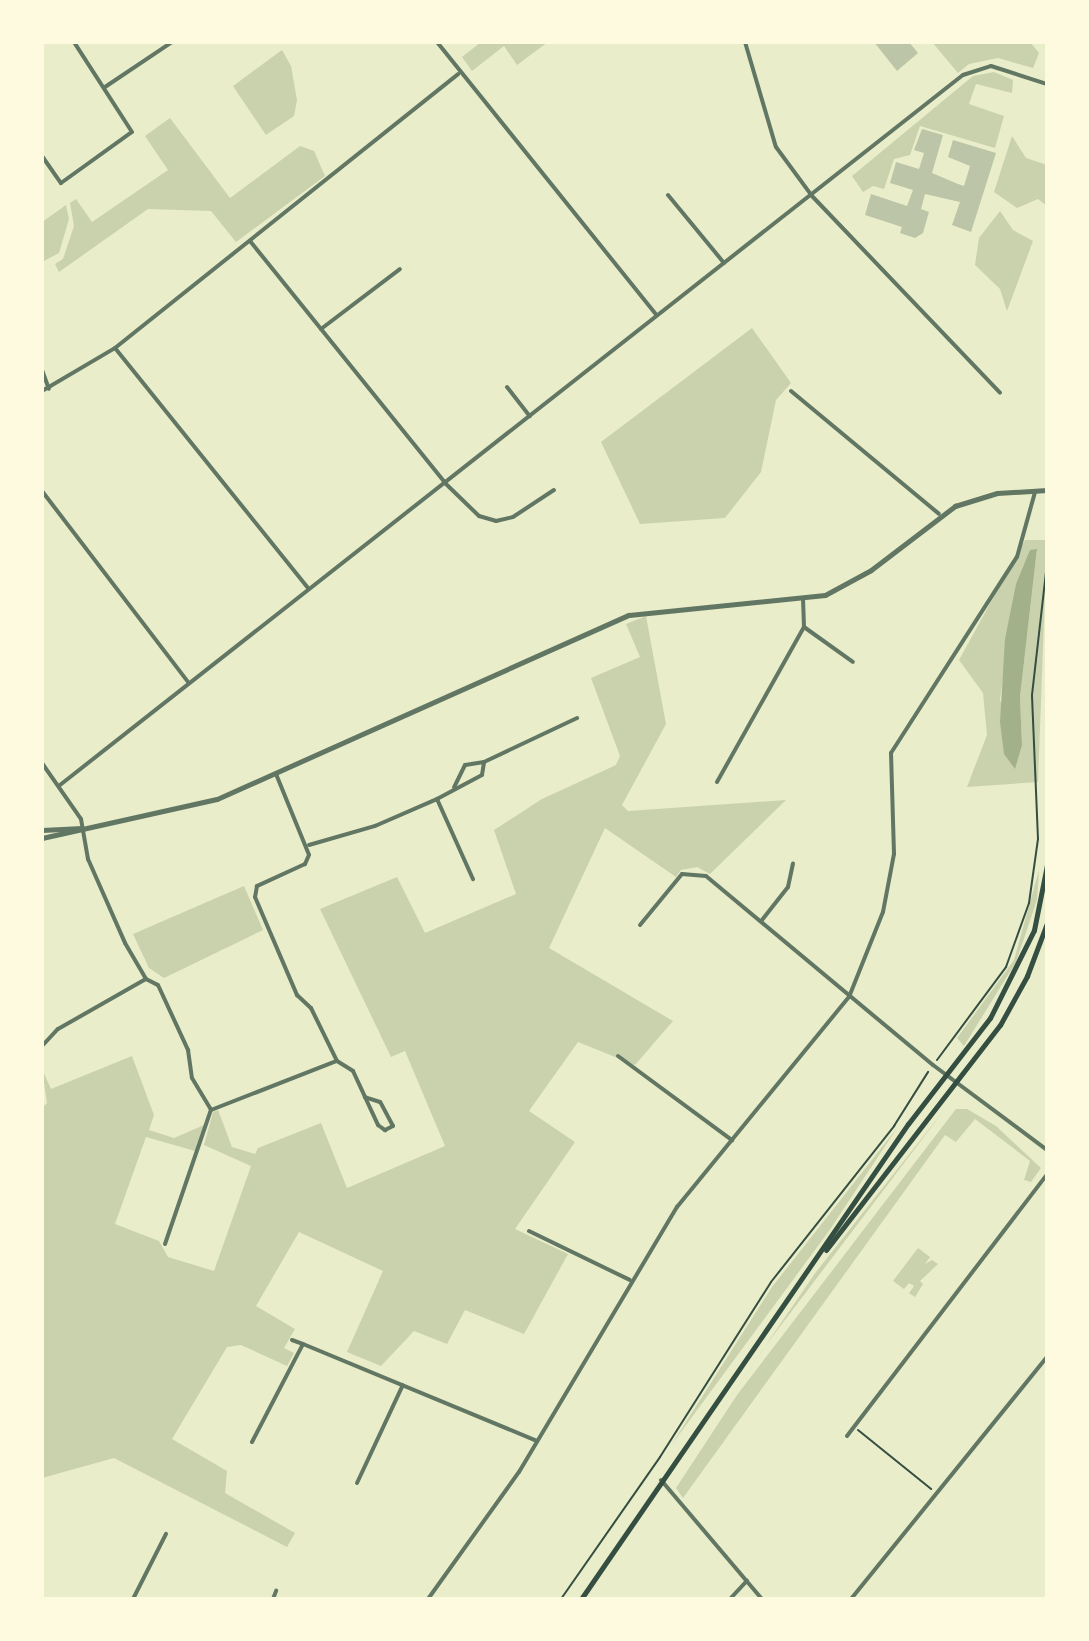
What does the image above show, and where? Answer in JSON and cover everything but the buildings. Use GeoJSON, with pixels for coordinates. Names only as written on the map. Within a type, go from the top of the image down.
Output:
{"type":"FeatureCollection","features":[{"type":"Feature","properties":{"kind":"main road"},"geometry":{"type":"LineString","coordinates":[[581,1599],[1017,972],[1034,930],[1047,865]]}},
{"type":"Feature","properties":{"kind":"main road"},"geometry":{"type":"LineString","coordinates":[[807,1272],[958,1081],[1015,1001],[1047,923]]}},
{"type":"Feature","properties":{"kind":"street"},"geometry":{"type":"LineString","coordinates":[[42,156],[61,183],[132,132],[74,42]]}},
{"type":"Feature","properties":{"kind":"street"},"geometry":{"type":"LineString","coordinates":[[105,87],[172,42]]}},
{"type":"Feature","properties":{"kind":"street"},"geometry":{"type":"LineString","coordinates":[[437,42],[458,74],[657,315]]}},
{"type":"Feature","properties":{"kind":"street"},"geometry":{"type":"LineString","coordinates":[[745,42],[768,128],[812,196],[1000,393]]}},
{"type":"Feature","properties":{"kind":"street"},"geometry":{"type":"LineString","coordinates":[[60,785],[978,66],[991,66],[1047,84]]}},
{"type":"Feature","properties":{"kind":"street"},"geometry":{"type":"LineString","coordinates":[[42,391],[115,348],[458,74]]}},
{"type":"Feature","properties":{"kind":"street"},"geometry":{"type":"LineString","coordinates":[[668,195],[724,263]]}},
{"type":"Feature","properties":{"kind":"street"},"geometry":{"type":"LineString","coordinates":[[250,241],[446,484],[479,516],[496,521],[513,517],[554,490]]}},
{"type":"Feature","properties":{"kind":"street"},"geometry":{"type":"LineString","coordinates":[[321,329],[400,269]]}},
{"type":"Feature","properties":{"kind":"street"},"geometry":{"type":"LineString","coordinates":[[115,348],[309,589]]}},
{"type":"Feature","properties":{"kind":"street"},"geometry":{"type":"LineString","coordinates":[[42,370],[49,389]]}},
{"type":"Feature","properties":{"kind":"street"},"geometry":{"type":"LineString","coordinates":[[507,387],[530,416]]}},
{"type":"Feature","properties":{"kind":"street"},"geometry":{"type":"LineString","coordinates":[[791,391],[939,514]]}},
{"type":"Feature","properties":{"kind":"street"},"geometry":{"type":"LineString","coordinates":[[42,838],[167,813],[276,774],[629,615],[803,599],[844,587],[939,514],[984,495],[1047,490]]}},
{"type":"Feature","properties":{"kind":"street"},"geometry":{"type":"LineString","coordinates":[[42,491],[188,682]]}},
{"type":"Feature","properties":{"kind":"street"},"geometry":{"type":"LineString","coordinates":[[428,1599],[537,1441],[630,1280],[677,1207],[849,997],[883,912],[894,854],[891,753],[1017,557],[1035,491]]}},
{"type":"Feature","properties":{"kind":"street"},"geometry":{"type":"LineString","coordinates":[[717,782],[804,627],[803,599]]}},
{"type":"Feature","properties":{"kind":"street"},"geometry":{"type":"LineString","coordinates":[[804,627],[853,662]]}},
{"type":"Feature","properties":{"kind":"street"},"geometry":{"type":"LineString","coordinates":[[454,788],[465,765],[484,762],[577,718]]}},
{"type":"Feature","properties":{"kind":"street"},"geometry":{"type":"LineString","coordinates":[[309,845],[375,826],[437,799],[482,775],[484,762]]}},
{"type":"Feature","properties":{"kind":"street"},"geometry":{"type":"LineString","coordinates":[[42,763],[60,785],[83,828],[88,859],[146,979],[158,985],[188,1050],[192,1078],[211,1110],[165,1244]]}},
{"type":"Feature","properties":{"kind":"street"},"geometry":{"type":"LineString","coordinates":[[276,774],[309,845],[305,864],[257,886],[255,897],[297,995],[311,1008],[337,1061],[353,1071],[365,1097],[378,1125],[385,1130],[393,1126],[380,1102],[365,1097]]}},
{"type":"Feature","properties":{"kind":"street"},"geometry":{"type":"LineString","coordinates":[[437,799],[473,879]]}},
{"type":"Feature","properties":{"kind":"street"},"geometry":{"type":"LineString","coordinates":[[42,830],[83,828]]}},
{"type":"Feature","properties":{"kind":"street"},"geometry":{"type":"LineString","coordinates":[[762,921],[788,887],[793,864]]}},
{"type":"Feature","properties":{"kind":"street"},"geometry":{"type":"LineString","coordinates":[[640,925],[682,874],[695,872],[762,921],[933,1065],[1047,1150]]}},
{"type":"Feature","properties":{"kind":"street"},"geometry":{"type":"LineString","coordinates":[[42,1046],[58,1029],[146,979]]}},
{"type":"Feature","properties":{"kind":"street"},"geometry":{"type":"LineString","coordinates":[[618,1056],[732,1140]]}},
{"type":"Feature","properties":{"kind":"street"},"geometry":{"type":"LineString","coordinates":[[211,1110],[337,1061]]}},
{"type":"Feature","properties":{"kind":"street"},"geometry":{"type":"LineString","coordinates":[[847,1436],[1047,1174]]}},
{"type":"Feature","properties":{"kind":"street"},"geometry":{"type":"LineString","coordinates":[[529,1231],[630,1280]]}},
{"type":"Feature","properties":{"kind":"street"},"geometry":{"type":"LineString","coordinates":[[292,1340],[537,1441]]}},
{"type":"Feature","properties":{"kind":"street"},"geometry":{"type":"LineString","coordinates":[[252,1442],[303,1344]]}},
{"type":"Feature","properties":{"kind":"street"},"geometry":{"type":"LineString","coordinates":[[851,1599],[1047,1357]]}},
{"type":"Feature","properties":{"kind":"street"},"geometry":{"type":"LineString","coordinates":[[357,1483],[403,1385]]}},
{"type":"Feature","properties":{"kind":"street"},"geometry":{"type":"LineString","coordinates":[[661,1480],[762,1599]]}},
{"type":"Feature","properties":{"kind":"street"},"geometry":{"type":"LineString","coordinates":[[133,1599],[166,1534]]}},
{"type":"Feature","properties":{"kind":"street"},"geometry":{"type":"LineString","coordinates":[[730,1599],[747,1581]]}},
{"type":"Feature","properties":{"kind":"street"},"geometry":{"type":"LineString","coordinates":[[273,1599],[276,1591]]}},
{"type":"Feature","properties":{"kind":"street"},"geometry":{"type":"LineString","coordinates":[[91,1599],[121,1599]]}},
{"type":"Feature","properties":{"kind":"path"},"geometry":{"type":"LineString","coordinates":[[561,1599],[660,1457],[771,1282],[894,1126],[933,1065],[1006,967],[1029,903],[1038,839],[1032,695],[1047,564]]}},
{"type":"Feature","properties":{"kind":"path"},"geometry":{"type":"LineString","coordinates":[[854,1427],[935,1492]]}},
{"type":"Feature","properties":{"kind":"shaded area"},"geometry":{"type":"Polygon","coordinates":[[[481,42],[548,42],[517,65],[504,46],[472,71],[462,57],[481,42]]]}},
{"type":"Feature","properties":{"kind":"shaded area"},"geometry":{"type":"Polygon","coordinates":[[[932,42],[1030,42],[1039,53],[1033,68],[998,58],[969,64],[958,73],[932,42]]]}},
{"type":"Feature","properties":{"kind":"shaded area"},"geometry":{"type":"Polygon","coordinates":[[[282,50],[291,66],[297,100],[294,116],[266,135],[233,86],[282,50]]]}},
{"type":"Feature","properties":{"kind":"shaded area"},"geometry":{"type":"Polygon","coordinates":[[[994,72],[1013,80],[1012,93],[976,84],[969,104],[1004,116],[995,148],[920,126],[910,155],[894,159],[884,189],[873,186],[863,192],[852,176],[973,76],[994,72]]]}},
{"type":"Feature","properties":{"kind":"shaded area"},"geometry":{"type":"Polygon","coordinates":[[[170,118],[230,198],[300,146],[314,151],[325,176],[236,242],[211,211],[148,209],[59,272],[55,264],[63,259],[74,226],[70,203],[76,199],[92,222],[168,170],[145,136],[170,118]]]}},
{"type":"Feature","properties":{"kind":"shaded area"},"geometry":{"type":"Polygon","coordinates":[[[1012,136],[1026,158],[1047,165],[1047,206],[1038,199],[1017,208],[994,192],[1012,136]]]}},
{"type":"Feature","properties":{"kind":"shaded area"},"geometry":{"type":"Polygon","coordinates":[[[66,205],[69,219],[59,253],[42,262],[42,222],[66,205]]]}},
{"type":"Feature","properties":{"kind":"shaded area"},"geometry":{"type":"Polygon","coordinates":[[[1000,211],[1013,230],[1033,241],[1007,311],[1000,289],[975,265],[979,238],[1000,211]]]}},
{"type":"Feature","properties":{"kind":"shaded area"},"geometry":{"type":"Polygon","coordinates":[[[752,328],[791,383],[776,400],[761,472],[725,518],[640,524],[601,442],[752,328]]]}},
{"type":"Feature","properties":{"kind":"shaded area"},"geometry":{"type":"Polygon","coordinates":[[[1025,540],[1047,540],[1038,782],[967,787],[987,735],[983,693],[959,660],[1025,540]],[[1037,550],[1016,584],[1000,700],[1022,745],[1020,697],[1037,550]]]}},
{"type":"Feature","properties":{"kind":"shaded area"},"geometry":{"type":"Polygon","coordinates":[[[1037,549],[1020,697],[1022,745],[1015,769],[1004,754],[1000,722],[1005,639],[1016,584],[1030,550],[1037,549]]]}},
{"type":"Feature","properties":{"kind":"shaded area"},"geometry":{"type":"Polygon","coordinates":[[[646,616],[666,724],[622,805],[628,811],[786,800],[710,874],[697,867],[681,870],[676,877],[605,828],[549,948],[673,1021],[635,1065],[578,1042],[529,1111],[575,1142],[515,1229],[568,1254],[524,1334],[465,1310],[447,1344],[414,1331],[381,1366],[347,1352],[383,1271],[299,1232],[256,1306],[295,1329],[284,1348],[294,1353],[287,1366],[241,1345],[227,1347],[172,1439],[227,1471],[225,1493],[295,1533],[287,1547],[114,1458],[42,1478],[42,1108],[47,1103],[42,1069],[51,1089],[132,1056],[154,1115],[149,1130],[174,1138],[204,1125],[195,1151],[146,1137],[115,1224],[159,1241],[168,1257],[214,1271],[251,1166],[204,1145],[213,1112],[218,1110],[232,1147],[255,1154],[258,1148],[321,1123],[347,1188],[445,1146],[405,1051],[391,1057],[320,909],[397,877],[425,933],[516,894],[494,830],[542,799],[616,765],[620,756],[591,678],[640,657],[626,624],[646,616]]]}},
{"type":"Feature","properties":{"kind":"shaded area"},"geometry":{"type":"Polygon","coordinates":[[[1039,870],[1037,900],[1016,962],[964,1046],[957,1038],[1014,960],[1039,870]]]}},
{"type":"Feature","properties":{"kind":"shaded area"},"geometry":{"type":"Polygon","coordinates":[[[244,886],[263,930],[164,978],[149,968],[133,934],[244,886]]]}},
{"type":"Feature","properties":{"kind":"shaded area"},"geometry":{"type":"Polygon","coordinates":[[[945,1109],[766,1345],[707,1431],[816,1272],[945,1109]]]}},
{"type":"Feature","properties":{"kind":"shaded area"},"geometry":{"type":"Polygon","coordinates":[[[956,1109],[967,1109],[996,1126],[1041,1168],[1031,1182],[1024,1180],[1030,1161],[975,1119],[956,1142],[945,1135],[683,1498],[676,1488],[737,1395],[956,1109]]]}},
{"type":"Feature","properties":{"kind":"shaded area"},"geometry":{"type":"Polygon","coordinates":[[[897,1128],[829,1231],[672,1444],[772,1287],[897,1128]]]}},
{"type":"Feature","properties":{"kind":"shaded area"},"geometry":{"type":"Polygon","coordinates":[[[918,1248],[930,1257],[925,1264],[932,1260],[938,1264],[920,1281],[923,1284],[915,1297],[909,1293],[914,1286],[909,1283],[904,1289],[893,1281],[918,1248]]]}}]}
